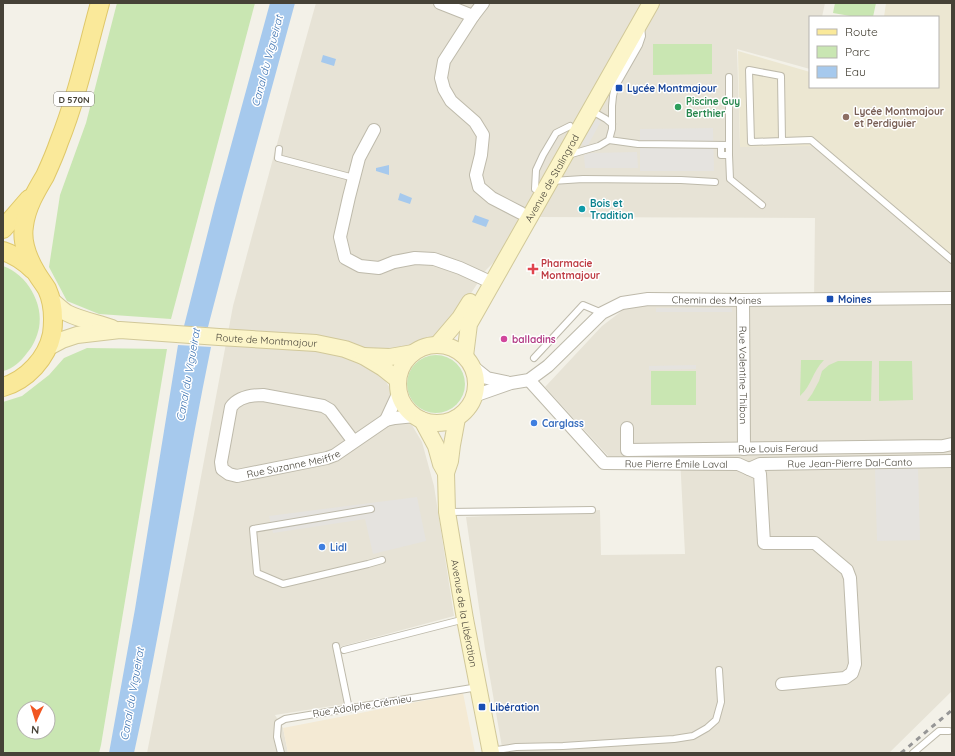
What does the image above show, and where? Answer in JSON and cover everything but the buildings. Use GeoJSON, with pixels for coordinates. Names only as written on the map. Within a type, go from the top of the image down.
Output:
{"type":"FeatureCollection","features":[{"type":"Feature","properties":{"kind":"main road","name":"D 570N"},"geometry":{"type":"LineString","coordinates":[[36,272],[26,253],[23,241],[26,216],[65,128],[75,97],[100,3]]}},
{"type":"Feature","properties":{"kind":"main road","name":"Avenue de Stalingrad"},"geometry":{"type":"LineString","coordinates":[[521,213],[639,3]]}},
{"type":"Feature","properties":{"kind":"main road","name":"Avenue de Stalingrad"},"geometry":{"type":"LineString","coordinates":[[468,361],[469,324],[490,280],[513,240],[537,205],[651,3]]}},
{"type":"Feature","properties":{"kind":"main road"},"geometry":{"type":"LineString","coordinates":[[606,83],[604,75],[615,56],[612,51],[618,49],[630,30],[639,26]]}},
{"type":"Feature","properties":{"kind":"main road"},"geometry":{"type":"LineString","coordinates":[[569,128],[575,127],[584,112],[591,110]]}},
{"type":"Feature","properties":{"kind":"main road","name":"D 570N"},"geometry":{"type":"LineString","coordinates":[[3,229],[36,191]]}},
{"type":"Feature","properties":{"kind":"main road"},"geometry":{"type":"LineString","coordinates":[[513,240],[523,218],[521,213],[527,211],[530,206],[537,205]]}},
{"type":"Feature","properties":{"kind":"main road"},"geometry":{"type":"LineString","coordinates":[[3,251],[22,259],[36,272],[47,290],[52,305],[53,319],[52,334],[47,348],[38,363],[29,373],[16,382],[3,387]]}},
{"type":"Feature","properties":{"kind":"main road","name":"Avenue de Stalingrad"},"geometry":{"type":"LineString","coordinates":[[437,345],[490,280]]}},
{"type":"Feature","properties":{"kind":"main road","name":"Route de Montmajour"},"geometry":{"type":"LineString","coordinates":[[50,299],[61,309],[78,318],[120,330]]}},
{"type":"Feature","properties":{"kind":"main road","name":"Route de Montmajour"},"geometry":{"type":"LineString","coordinates":[[47,348],[62,340],[77,335],[120,330],[219,338],[316,343],[345,349],[363,356],[383,368],[398,386]]}},
{"type":"Feature","properties":{"kind":"main road"},"geometry":{"type":"LineString","coordinates":[[437,345],[447,346],[456,350],[468,361],[475,376],[476,386],[471,404],[465,412],[458,418],[446,422],[434,423],[418,418],[407,410],[402,402],[398,386],[401,370],[406,360],[413,353],[424,347],[437,345]]}},
{"type":"Feature","properties":{"kind":"main road","name":"Route de Montmajour"},"geometry":{"type":"LineString","coordinates":[[363,356],[390,357],[413,353]]}},
{"type":"Feature","properties":{"kind":"main road","name":"Avenue de la Libération"},"geometry":{"type":"LineString","coordinates":[[418,418],[436,446],[441,464],[446,473]]}},
{"type":"Feature","properties":{"kind":"main road","name":"Avenue de la Libération"},"geometry":{"type":"LineString","coordinates":[[458,418],[450,462],[446,473],[447,512],[490,752]]}},
{"type":"Feature","properties":{"kind":"street"},"geometry":{"type":"LineString","coordinates":[[440,3],[473,16]]}},
{"type":"Feature","properties":{"kind":"street"},"geometry":{"type":"LineString","coordinates":[[483,3],[444,61],[441,78],[444,90],[452,101],[475,122],[483,135],[481,155],[476,175],[479,187],[492,198],[521,213]]}},
{"type":"Feature","properties":{"kind":"street"},"geometry":{"type":"LineString","coordinates":[[374,130],[359,158],[348,197],[340,237],[345,258],[360,266],[379,268],[394,262],[415,258],[434,259],[490,280]]}},
{"type":"Feature","properties":{"kind":"street","name":"Chemin des Moines"},"geometry":{"type":"LineString","coordinates":[[474,396],[511,383],[529,380],[548,366],[602,313],[622,303],[648,299],[743,300],[952,298]]}},
{"type":"Feature","properties":{"kind":"street","name":"Rue Valentine Thibon"},"geometry":{"type":"LineString","coordinates":[[743,300],[744,449]]}},
{"type":"Feature","properties":{"kind":"street","name":"Chemin des Moines"},"geometry":{"type":"LineString","coordinates":[[468,361],[487,378],[511,383]]}},
{"type":"Feature","properties":{"kind":"street","name":"Rue Pierre Émile Laval"},"geometry":{"type":"LineString","coordinates":[[529,380],[604,463],[738,464],[749,469]]}},
{"type":"Feature","properties":{"kind":"street"},"geometry":{"type":"LineString","coordinates":[[386,420],[398,386]]}},
{"type":"Feature","properties":{"kind":"street","name":"Rue Suzanne Meiffre"},"geometry":{"type":"LineString","coordinates":[[354,442],[330,410],[323,406],[263,395],[255,395],[239,399],[232,407],[221,462],[222,469],[229,474],[237,476],[327,458],[335,455],[354,442],[386,420],[395,418],[418,418]]}},
{"type":"Feature","properties":{"kind":"street","name":"Rue Louis Feraud"},"geometry":{"type":"LineString","coordinates":[[626,428],[627,450],[943,446],[952,444]]}},
{"type":"Feature","properties":{"kind":"street","name":"Rue Jean-Pierre Dal-Canto"},"geometry":{"type":"LineString","coordinates":[[749,469],[760,464],[952,461]]}},
{"type":"Feature","properties":{"kind":"street"},"geometry":{"type":"LineString","coordinates":[[749,469],[760,474],[764,543],[815,543],[847,570],[850,578],[855,664],[852,673],[845,678],[782,684]]}},
{"type":"Feature","properties":{"kind":"lane"},"geometry":{"type":"LineString","coordinates":[[565,155],[599,146],[608,140],[612,129],[613,96],[615,87],[641,41],[642,36],[639,26]]}},
{"type":"Feature","properties":{"kind":"lane"},"geometry":{"type":"LineString","coordinates":[[782,141],[781,76],[749,70],[751,142],[782,141],[811,140],[952,260]]}},
{"type":"Feature","properties":{"kind":"lane"},"geometry":{"type":"LineString","coordinates":[[729,77],[730,178],[762,205]]}},
{"type":"Feature","properties":{"kind":"lane"},"geometry":{"type":"LineString","coordinates":[[591,110],[612,124]]}},
{"type":"Feature","properties":{"kind":"lane"},"geometry":{"type":"LineString","coordinates":[[608,140],[638,144],[729,145]]}},
{"type":"Feature","properties":{"kind":"lane"},"geometry":{"type":"LineString","coordinates":[[721,145],[722,155],[729,155]]}},
{"type":"Feature","properties":{"kind":"lane"},"geometry":{"type":"LineString","coordinates":[[279,149],[278,158],[354,178]]}},
{"type":"Feature","properties":{"kind":"lane"},"geometry":{"type":"LineString","coordinates":[[550,181],[583,179],[681,180],[715,182]]}},
{"type":"Feature","properties":{"kind":"lane"},"geometry":{"type":"LineString","coordinates":[[534,358],[583,305],[602,313]]}},
{"type":"Feature","properties":{"kind":"lane"},"geometry":{"type":"LineString","coordinates":[[371,509],[254,529],[257,573],[283,584],[382,560]]}},
{"type":"Feature","properties":{"kind":"lane"},"geometry":{"type":"LineString","coordinates":[[447,512],[592,510]]}},
{"type":"Feature","properties":{"kind":"lane"},"geometry":{"type":"LineString","coordinates":[[344,650],[465,619]]}},
{"type":"Feature","properties":{"kind":"lane"},"geometry":{"type":"LineString","coordinates":[[336,646],[349,709]]}},
{"type":"Feature","properties":{"kind":"lane"},"geometry":{"type":"LineString","coordinates":[[490,752],[516,747],[563,746],[674,739],[693,736],[707,728],[716,720],[721,702],[719,670]]}},
{"type":"Feature","properties":{"kind":"lane","name":"Rue Adolphe Crémieu"},"geometry":{"type":"LineString","coordinates":[[281,753],[278,736],[278,723],[285,719],[478,687]]}},
{"type":"Feature","properties":{"kind":"lane"},"geometry":{"type":"LineString","coordinates":[[913,753],[938,732],[949,731]]}},
{"type":"Feature","properties":{"kind":"shaded area"},"geometry":{"type":"Polygon","coordinates":[[[316,3],[825,3],[822,16],[809,16],[809,69],[737,49],[740,146],[814,146],[952,256],[952,691],[889,753],[503,753],[485,649],[466,517],[600,510],[601,555],[685,554],[680,457],[610,458],[545,387],[602,326],[631,304],[814,302],[815,218],[539,217],[486,270],[443,337],[385,380],[422,442],[434,486],[454,616],[339,647],[351,703],[275,715],[283,728],[288,753],[147,753],[233,306],[316,3]]]}},
{"type":"Feature","properties":{"kind":"shaded area","name":"Lycée Montmajour et Perdiguier"},"geometry":{"type":"Polygon","coordinates":[[[886,3],[952,3],[952,256],[814,146],[740,147],[738,51],[809,72],[809,88],[939,88],[939,16],[884,16],[886,3]]]}},
{"type":"Feature","properties":{"kind":"shaded area"},"geometry":{"type":"Polygon","coordinates":[[[592,117],[601,121],[587,147],[578,142],[592,117]]]}},
{"type":"Feature","properties":{"kind":"shaded area"},"geometry":{"type":"Polygon","coordinates":[[[713,128],[714,171],[640,171],[640,129],[713,128]]]}},
{"type":"Feature","properties":{"kind":"shaded area"},"geometry":{"type":"Polygon","coordinates":[[[637,152],[638,168],[585,168],[584,155],[591,153],[637,152]]]}},
{"type":"Feature","properties":{"kind":"shaded area"},"geometry":{"type":"Polygon","coordinates":[[[656,308],[732,308],[732,312],[656,312],[656,308]]]}},
{"type":"Feature","properties":{"kind":"shaded area"},"geometry":{"type":"Polygon","coordinates":[[[696,365],[696,369],[649,370],[649,366],[696,365]]]}},
{"type":"Feature","properties":{"kind":"shaded area"},"geometry":{"type":"Polygon","coordinates":[[[918,467],[920,540],[877,541],[875,468],[918,467]]]}},
{"type":"Feature","properties":{"kind":"shaded area"},"geometry":{"type":"Polygon","coordinates":[[[417,497],[426,541],[373,554],[365,519],[273,533],[269,516],[417,497]]]}},
{"type":"Feature","properties":{"kind":"shaded area"},"geometry":{"type":"Polygon","coordinates":[[[463,693],[475,753],[288,753],[283,728],[463,693]]]}},
{"type":"Feature","properties":{"kind":"green space"},"geometry":{"type":"Polygon","coordinates":[[[117,3],[255,3],[171,319],[99,314],[67,301],[49,267],[60,195],[86,123],[117,3]]]}},
{"type":"Feature","properties":{"kind":"green space"},"geometry":{"type":"Polygon","coordinates":[[[835,3],[876,3],[873,16],[850,16],[833,13],[835,3]]]}},
{"type":"Feature","properties":{"kind":"green space"},"geometry":{"type":"Polygon","coordinates":[[[653,44],[712,44],[712,74],[653,75],[653,44]]]}},
{"type":"Feature","properties":{"kind":"green space"},"geometry":{"type":"Polygon","coordinates":[[[3,266],[12,270],[19,276],[32,291],[39,309],[40,319],[37,335],[29,350],[16,364],[3,371],[3,266]]]}},
{"type":"Feature","properties":{"kind":"green space"},"geometry":{"type":"Polygon","coordinates":[[[87,348],[167,349],[99,753],[3,753],[3,402],[22,396],[49,375],[64,358],[87,348]]]}},
{"type":"Feature","properties":{"kind":"green space"},"geometry":{"type":"Polygon","coordinates":[[[430,355],[442,355],[457,363],[465,378],[465,390],[457,405],[442,413],[430,413],[415,405],[407,390],[407,378],[415,363],[430,355]]]}},
{"type":"Feature","properties":{"kind":"green space"},"geometry":{"type":"Polygon","coordinates":[[[801,360],[824,360],[800,396],[801,360]]]}},
{"type":"Feature","properties":{"kind":"green space"},"geometry":{"type":"Polygon","coordinates":[[[838,361],[872,361],[871,401],[807,401],[819,381],[822,371],[829,365],[838,361]]]}},
{"type":"Feature","properties":{"kind":"green space"},"geometry":{"type":"Polygon","coordinates":[[[879,361],[912,361],[913,400],[879,401],[879,361]]]}},
{"type":"Feature","properties":{"kind":"green space"},"geometry":{"type":"Polygon","coordinates":[[[651,371],[696,371],[696,405],[651,405],[651,371]]]}},
{"type":"Feature","properties":{"kind":"water","name":"Canal du Vigueirat"},"geometry":{"type":"Polygon","coordinates":[[[270,3],[295,3],[208,327],[184,326],[215,204],[270,3]]]}},
{"type":"Feature","properties":{"kind":"water"},"geometry":{"type":"Polygon","coordinates":[[[323,55],[336,59],[334,66],[321,62],[323,55]]]}},
{"type":"Feature","properties":{"kind":"water"},"geometry":{"type":"Polygon","coordinates":[[[389,165],[389,175],[376,171],[376,168],[389,165]]]}},
{"type":"Feature","properties":{"kind":"water"},"geometry":{"type":"Polygon","coordinates":[[[400,193],[412,198],[410,204],[398,200],[400,193]]]}},
{"type":"Feature","properties":{"kind":"water"},"geometry":{"type":"Polygon","coordinates":[[[475,215],[489,220],[486,227],[472,222],[475,215]]]}},
{"type":"Feature","properties":{"kind":"water","name":"Canal du Vigueirat"},"geometry":{"type":"Polygon","coordinates":[[[178,345],[211,347],[191,448],[155,652],[134,753],[109,753],[135,609],[178,345]]]}},
{"type":"Feature","properties":{"kind":"railway"},"geometry":{"type":"LineString","coordinates":[[901,753],[952,710]]}},
{"type":"Feature","properties":{"kind":"place","name":"Lycée Montmajour"},"geometry":{"type":"Point","coordinates":[619,88]}},
{"type":"Feature","properties":{"kind":"place","name":"Piscine Guy Berthier"},"geometry":{"type":"Point","coordinates":[678,107]}},
{"type":"Feature","properties":{"kind":"place","name":"Lycée Montmajour et Perdiguier"},"geometry":{"type":"Point","coordinates":[846,117]}},
{"type":"Feature","properties":{"kind":"place","name":"Bois et Tradition"},"geometry":{"type":"Point","coordinates":[582,209]}},
{"type":"Feature","properties":{"kind":"place","name":"Pharmacie Montmajour"},"geometry":{"type":"Point","coordinates":[533,269]}},
{"type":"Feature","properties":{"kind":"place","name":"Moines"},"geometry":{"type":"Point","coordinates":[830,299]}},
{"type":"Feature","properties":{"kind":"place","name":"balladins"},"geometry":{"type":"Point","coordinates":[504,339]}},
{"type":"Feature","properties":{"kind":"place","name":"Carglass"},"geometry":{"type":"Point","coordinates":[534,423]}},
{"type":"Feature","properties":{"kind":"place","name":"Lidl"},"geometry":{"type":"Point","coordinates":[322,547]}},
{"type":"Feature","properties":{"kind":"place","name":"Libération"},"geometry":{"type":"Point","coordinates":[482,707]}}]}
